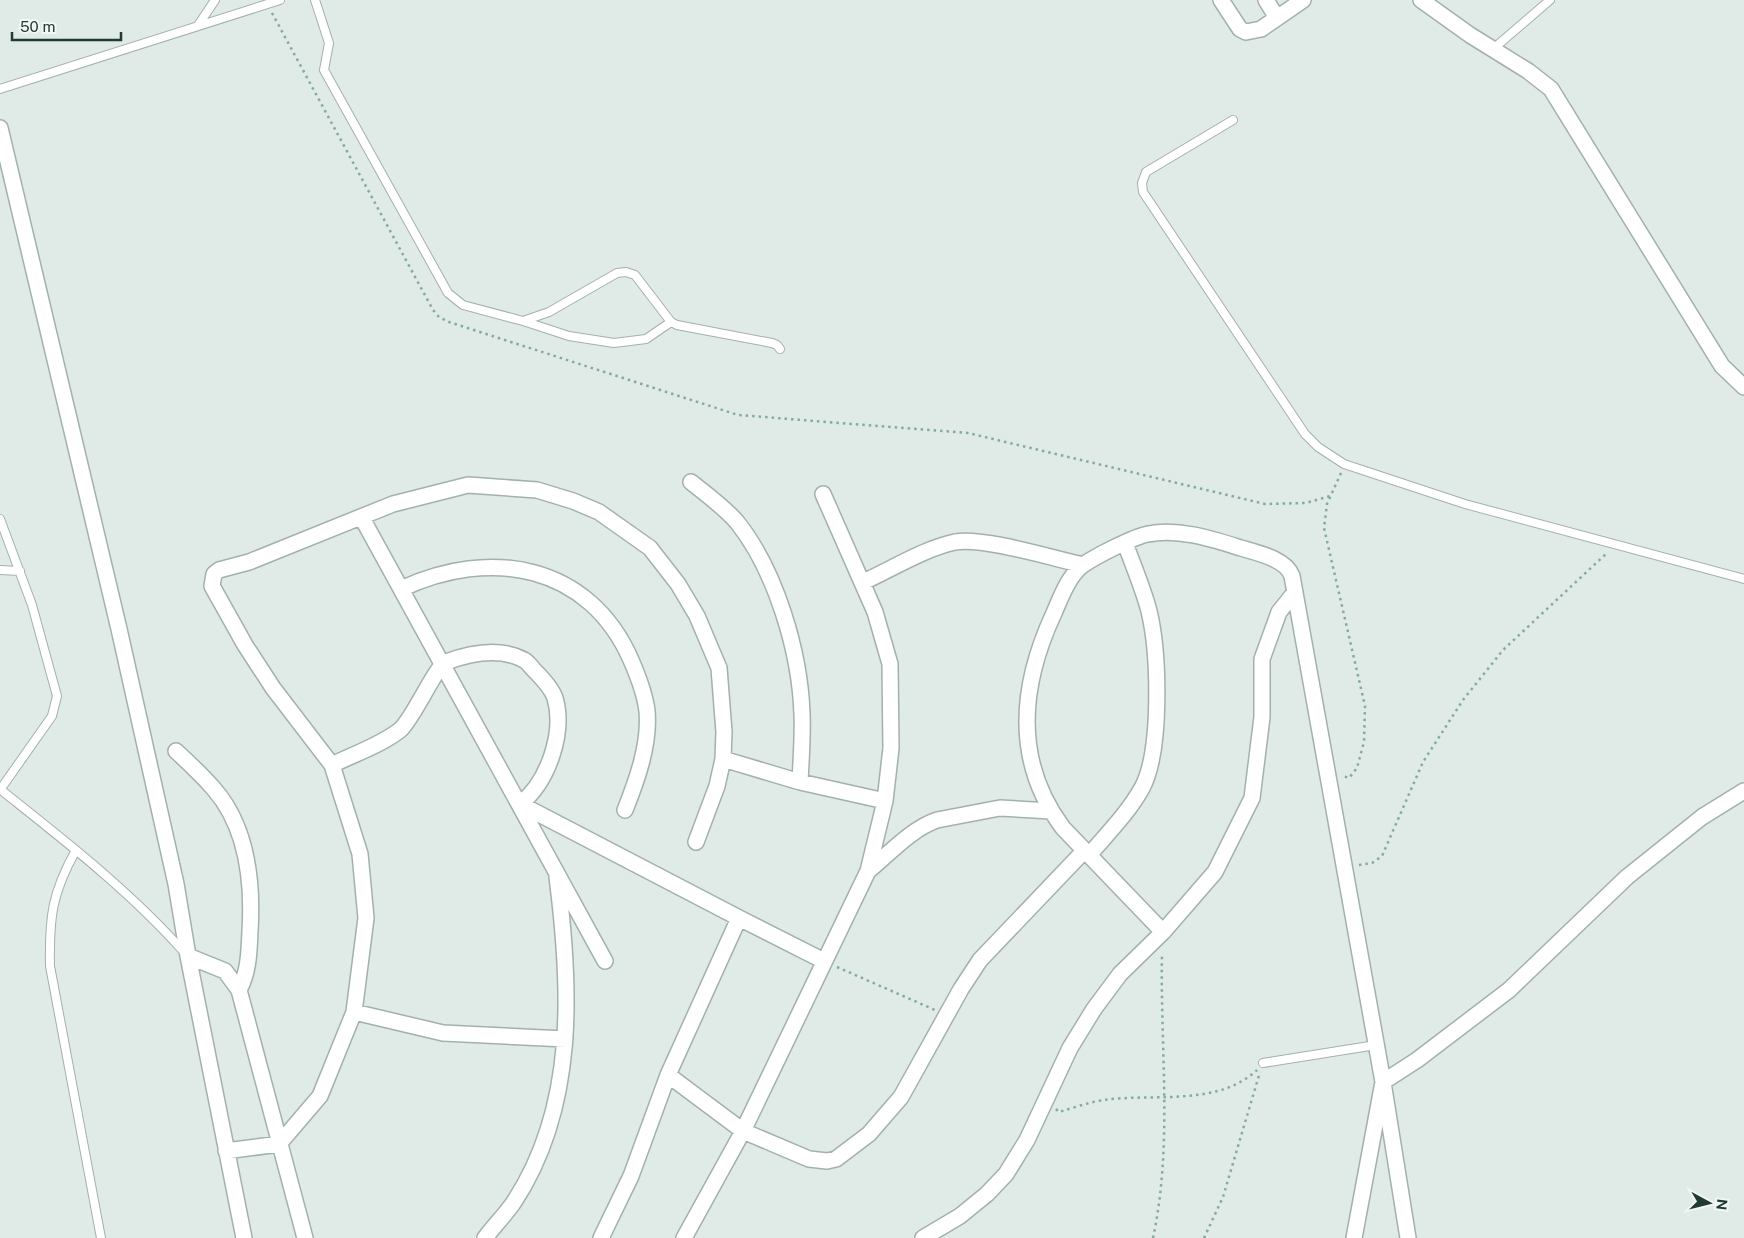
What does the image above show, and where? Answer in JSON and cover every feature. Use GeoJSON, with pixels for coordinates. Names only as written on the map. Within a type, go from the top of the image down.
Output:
{"type":"FeatureCollection","features":[{"type":"Feature","properties":{"kind":"street"},"geometry":{"type":"LineString","coordinates":[[1221,0],[1240,29],[1246,32],[1261,29],[1303,0]]}},
{"type":"Feature","properties":{"kind":"street"},"geometry":{"type":"LineString","coordinates":[[1266,0],[1278,18]]}},
{"type":"Feature","properties":{"kind":"street"},"geometry":{"type":"LineString","coordinates":[[1421,0],[1528,71],[1551,89],[1722,366],[1744,387]]}},
{"type":"Feature","properties":{"kind":"street"},"geometry":{"type":"LineString","coordinates":[[0,128],[119,629],[176,884],[188,956],[244,1238]]}},
{"type":"Feature","properties":{"kind":"street"},"geometry":{"type":"LineString","coordinates":[[691,482],[737,522],[757,552],[790,634],[798,669],[802,714],[800,782]]}},
{"type":"Feature","properties":{"kind":"street"},"geometry":{"type":"LineString","coordinates":[[226,1151],[279,1144],[320,1096],[354,1012],[366,918],[360,854],[332,765],[273,688],[245,645],[212,586],[212,580],[219,570],[249,562],[393,504],[468,484],[537,490],[600,512],[650,548],[678,584],[697,616],[719,668],[724,732],[723,759],[717,786],[696,842]]}},
{"type":"Feature","properties":{"kind":"street"},"geometry":{"type":"LineString","coordinates":[[684,1238],[743,1131],[868,871],[885,801],[891,748],[890,664],[883,636],[863,582],[823,494]]}},
{"type":"Feature","properties":{"kind":"street"},"geometry":{"type":"LineString","coordinates":[[362,518],[556,868],[605,962]]}},
{"type":"Feature","properties":{"kind":"street"},"geometry":{"type":"LineString","coordinates":[[1163,932],[1051,811],[1041,793],[1030,757],[1028,693],[1042,638],[1067,585],[1083,565],[1147,534],[1169,532],[1220,542],[1284,565],[1291,572],[1383,1082],[1408,1238]]}},
{"type":"Feature","properties":{"kind":"street"},"geometry":{"type":"LineString","coordinates":[[863,582],[936,548],[961,542],[995,546],[1083,565]]}},
{"type":"Feature","properties":{"kind":"street"},"geometry":{"type":"LineString","coordinates":[[668,1075],[743,1131],[809,1159],[827,1161],[836,1159],[868,1134],[901,1097],[961,989],[990,948],[1127,812],[1142,787],[1151,761],[1156,702],[1155,661],[1149,612],[1125,543]]}},
{"type":"Feature","properties":{"kind":"street"},"geometry":{"type":"LineString","coordinates":[[401,588],[425,578],[460,570],[495,568],[528,571],[564,584],[580,593],[604,615],[624,643],[637,674],[647,711],[645,744],[637,779],[625,810]]}},
{"type":"Feature","properties":{"kind":"street"},"geometry":{"type":"LineString","coordinates":[[923,1238],[960,1216],[996,1186],[1017,1158],[1048,1098],[1070,1048],[1094,1009],[1120,974],[1163,932],[1215,872],[1252,798],[1262,717],[1262,659],[1279,612],[1295,592]]}},
{"type":"Feature","properties":{"kind":"street"},"geometry":{"type":"LineString","coordinates":[[332,765],[400,730],[443,663],[466,655],[484,653],[504,654],[524,660],[539,675],[555,696],[557,716],[551,757],[541,782],[532,794],[520,804]]}},
{"type":"Feature","properties":{"kind":"street"},"geometry":{"type":"LineString","coordinates":[[176,751],[215,789],[225,804],[242,842],[251,886],[251,909],[248,966],[239,990]]}},
{"type":"Feature","properties":{"kind":"street"},"geometry":{"type":"LineString","coordinates":[[723,759],[800,782],[885,801]]}},
{"type":"Feature","properties":{"kind":"street"},"geometry":{"type":"LineString","coordinates":[[1354,1238],[1383,1082],[1416,1060],[1509,990],[1627,877],[1702,817],[1744,791]]}},
{"type":"Feature","properties":{"kind":"street"},"geometry":{"type":"LineString","coordinates":[[520,804],[824,961]]}},
{"type":"Feature","properties":{"kind":"street"},"geometry":{"type":"LineString","coordinates":[[868,871],[930,822],[1000,808],[1051,811]]}},
{"type":"Feature","properties":{"kind":"street"},"geometry":{"type":"LineString","coordinates":[[485,1238],[514,1202],[552,1121],[565,1039],[567,989],[565,948],[556,868]]}},
{"type":"Feature","properties":{"kind":"street"},"geometry":{"type":"LineString","coordinates":[[601,1238],[631,1176],[668,1075],[739,918]]}},
{"type":"Feature","properties":{"kind":"street"},"geometry":{"type":"LineString","coordinates":[[188,956],[224,971],[239,990],[305,1238]]}},
{"type":"Feature","properties":{"kind":"street"},"geometry":{"type":"LineString","coordinates":[[354,1012],[443,1033],[565,1039]]}},
{"type":"Feature","properties":{"kind":"lane"},"geometry":{"type":"LineString","coordinates":[[200,24],[215,0]]}},
{"type":"Feature","properties":{"kind":"lane"},"geometry":{"type":"LineString","coordinates":[[0,89],[280,0]]}},
{"type":"Feature","properties":{"kind":"lane"},"geometry":{"type":"LineString","coordinates":[[315,0],[329,44],[324,70],[448,293],[463,305],[569,336],[614,343],[646,339],[671,322]]}},
{"type":"Feature","properties":{"kind":"lane"},"geometry":{"type":"LineString","coordinates":[[1493,49],[1550,0]]}},
{"type":"Feature","properties":{"kind":"lane"},"geometry":{"type":"LineString","coordinates":[[1233,120],[1146,172],[1142,183],[1143,192],[1305,434],[1318,447],[1344,464],[1464,504],[1744,579]]}},
{"type":"Feature","properties":{"kind":"lane"},"geometry":{"type":"LineString","coordinates":[[523,321],[549,312],[621,272],[635,276],[671,322],[690,329],[772,343],[780,349]]}},
{"type":"Feature","properties":{"kind":"lane"},"geometry":{"type":"LineString","coordinates":[[0,519],[32,605],[57,696],[56,706],[44,728],[0,790],[76,850],[131,897],[188,956]]}},
{"type":"Feature","properties":{"kind":"lane"},"geometry":{"type":"LineString","coordinates":[[0,570],[20,571]]}},
{"type":"Feature","properties":{"kind":"lane"},"geometry":{"type":"LineString","coordinates":[[76,850],[60,879],[53,904],[49,937],[50,966],[101,1238]]}},
{"type":"Feature","properties":{"kind":"lane"},"geometry":{"type":"LineString","coordinates":[[1263,1063],[1376,1045]]}},
{"type":"Feature","properties":{"kind":"path"},"geometry":{"type":"LineString","coordinates":[[268,4],[433,310],[439,317],[449,322],[738,415],[968,433],[1265,504],[1306,502],[1330,496]]}},
{"type":"Feature","properties":{"kind":"path"},"geometry":{"type":"LineString","coordinates":[[1328,771],[1349,778],[1357,768],[1364,742],[1365,706],[1324,528],[1330,496],[1344,464]]}},
{"type":"Feature","properties":{"kind":"path"},"geometry":{"type":"LineString","coordinates":[[1345,866],[1372,863],[1382,856],[1423,762],[1463,700],[1503,650],[1616,545]]}},
{"type":"Feature","properties":{"kind":"path"},"geometry":{"type":"LineString","coordinates":[[1153,1238],[1159,1208],[1165,1097],[1161,1004],[1163,932]]}},
{"type":"Feature","properties":{"kind":"path"},"geometry":{"type":"LineString","coordinates":[[824,961],[947,1016]]}},
{"type":"Feature","properties":{"kind":"path"},"geometry":{"type":"LineString","coordinates":[[1048,1098],[1059,1112],[1103,1100],[1214,1092],[1250,1075],[1263,1063]]}},
{"type":"Feature","properties":{"kind":"path"},"geometry":{"type":"LineString","coordinates":[[1204,1238],[1223,1197],[1263,1063]]}}]}
